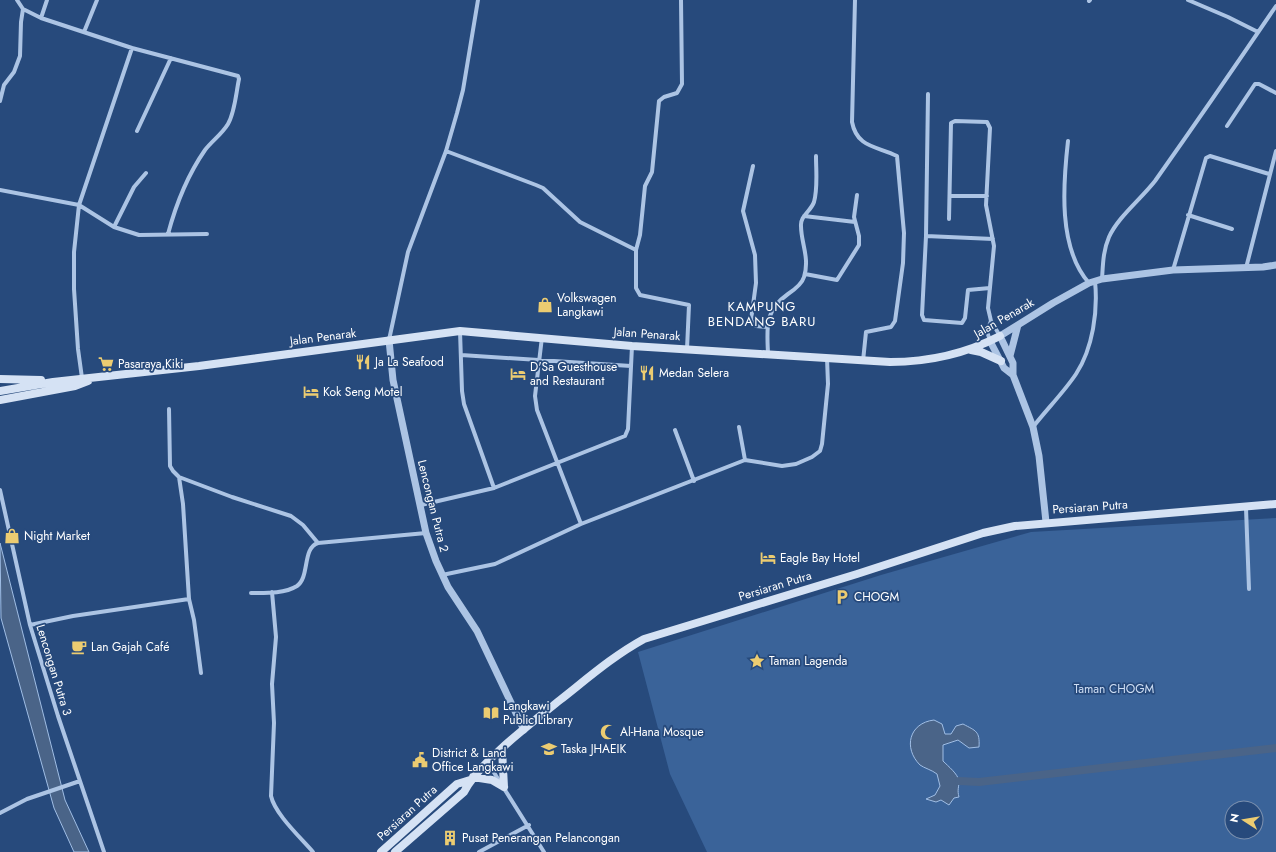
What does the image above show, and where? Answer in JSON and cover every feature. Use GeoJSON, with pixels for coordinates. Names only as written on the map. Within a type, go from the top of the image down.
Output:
{"type":"FeatureCollection","features":[{"type":"Feature","properties":{"kind":"main road","name":"Jalan Penarak"},"geometry":{"type":"LineString","coordinates":[[0,391],[82,378],[94,378],[199,366],[460,331],[632,346],[863,361],[907,362],[938,358],[971,350],[1000,336]]}},
{"type":"Feature","properties":{"kind":"main road"},"geometry":{"type":"LineString","coordinates":[[971,350],[982,352],[1001,361]]}},
{"type":"Feature","properties":{"kind":"main road"},"geometry":{"type":"LineString","coordinates":[[0,400],[75,386],[94,378]]}},
{"type":"Feature","properties":{"kind":"main road"},"geometry":{"type":"LineString","coordinates":[[0,379],[52,382]]}},
{"type":"Feature","properties":{"kind":"main road","name":"Persiaran Putra"},"geometry":{"type":"LineString","coordinates":[[395,852],[464,792],[471,779],[524,730],[612,658],[644,639],[857,574],[983,533],[1046,522],[1246,508],[1276,504]]}},
{"type":"Feature","properties":{"kind":"main road"},"geometry":{"type":"LineString","coordinates":[[502,749],[504,787]]}},
{"type":"Feature","properties":{"kind":"main road"},"geometry":{"type":"LineString","coordinates":[[471,779],[492,780],[504,787]]}},
{"type":"Feature","properties":{"kind":"main road","name":"Persiaran Putra"},"geometry":{"type":"LineString","coordinates":[[381,852],[457,784],[471,779]]}},
{"type":"Feature","properties":{"kind":"street"},"geometry":{"type":"LineString","coordinates":[[17,0],[23,9],[41,18],[132,48],[238,76],[230,119],[227,126],[212,141],[199,159],[186,182],[168,234]]}},
{"type":"Feature","properties":{"kind":"street"},"geometry":{"type":"LineString","coordinates":[[41,18],[47,0]]}},
{"type":"Feature","properties":{"kind":"street"},"geometry":{"type":"LineString","coordinates":[[84,32],[97,0]]}},
{"type":"Feature","properties":{"kind":"street"},"geometry":{"type":"LineString","coordinates":[[389,340],[408,252],[446,151],[463,90],[478,0]]}},
{"type":"Feature","properties":{"kind":"street"},"geometry":{"type":"LineString","coordinates":[[681,0],[682,84],[677,93],[664,97],[659,101],[652,172],[645,186],[640,235],[636,250],[636,288],[640,294],[689,305],[687,349]]}},
{"type":"Feature","properties":{"kind":"street"},"geometry":{"type":"LineString","coordinates":[[854,0],[852,122],[854,132],[859,139],[866,144],[897,156],[904,233],[903,263],[895,321],[891,327],[866,332],[863,361]]}},
{"type":"Feature","properties":{"kind":"street"},"geometry":{"type":"LineString","coordinates":[[1188,0],[1258,32]]}},
{"type":"Feature","properties":{"kind":"street"},"geometry":{"type":"LineString","coordinates":[[1033,427],[1076,373],[1084,359],[1095,317],[1095,281],[1109,237],[1116,225],[1145,194],[1276,6]]}},
{"type":"Feature","properties":{"kind":"street"},"geometry":{"type":"LineString","coordinates":[[0,101],[2,85],[14,72],[20,56],[20,22],[23,9]]}},
{"type":"Feature","properties":{"kind":"street"},"geometry":{"type":"LineString","coordinates":[[82,378],[78,350],[74,289],[74,252],[79,205],[132,48]]}},
{"type":"Feature","properties":{"kind":"street"},"geometry":{"type":"LineString","coordinates":[[137,131],[171,58]]}},
{"type":"Feature","properties":{"kind":"street"},"geometry":{"type":"LineString","coordinates":[[1227,126],[1255,84],[1259,84],[1276,93]]}},
{"type":"Feature","properties":{"kind":"street"},"geometry":{"type":"LineString","coordinates":[[928,94],[926,236],[922,315],[924,320],[962,323],[966,318],[968,290],[990,288]]}},
{"type":"Feature","properties":{"kind":"street"},"geometry":{"type":"LineString","coordinates":[[949,219],[950,126],[955,121],[988,122],[990,128],[986,205],[993,239],[994,258],[988,308],[991,321],[1013,363],[1013,375],[1033,427],[1039,456],[1046,522]]}},
{"type":"Feature","properties":{"kind":"street"},"geometry":{"type":"LineString","coordinates":[[1068,141],[1065,177],[1068,238],[1073,258],[1079,272],[1095,281]]}},
{"type":"Feature","properties":{"kind":"street"},"geometry":{"type":"LineString","coordinates":[[446,151],[536,184],[543,188],[580,222],[636,250]]}},
{"type":"Feature","properties":{"kind":"street"},"geometry":{"type":"LineString","coordinates":[[1246,268],[1276,151]]}},
{"type":"Feature","properties":{"kind":"street"},"geometry":{"type":"LineString","coordinates":[[768,354],[767,327],[769,316],[774,306],[799,285],[805,274],[807,261],[800,226],[804,216],[813,205],[815,196],[816,156]]}},
{"type":"Feature","properties":{"kind":"street"},"geometry":{"type":"LineString","coordinates":[[1173,270],[1188,215],[1208,156],[1269,174]]}},
{"type":"Feature","properties":{"kind":"street"},"geometry":{"type":"LineString","coordinates":[[753,166],[743,211],[755,255],[756,283],[751,320],[756,326],[767,327]]}},
{"type":"Feature","properties":{"kind":"street"},"geometry":{"type":"LineString","coordinates":[[114,227],[134,187],[146,173]]}},
{"type":"Feature","properties":{"kind":"street"},"geometry":{"type":"LineString","coordinates":[[0,190],[79,205],[114,227],[139,235],[206,234]]}},
{"type":"Feature","properties":{"kind":"street"},"geometry":{"type":"LineString","coordinates":[[805,274],[838,280],[859,246],[859,236],[855,222],[854,210],[857,195]]}},
{"type":"Feature","properties":{"kind":"street"},"geometry":{"type":"LineString","coordinates":[[950,196],[987,196]]}},
{"type":"Feature","properties":{"kind":"street"},"geometry":{"type":"LineString","coordinates":[[1188,215],[1232,229]]}},
{"type":"Feature","properties":{"kind":"street"},"geometry":{"type":"LineString","coordinates":[[804,216],[855,222]]}},
{"type":"Feature","properties":{"kind":"street"},"geometry":{"type":"LineString","coordinates":[[926,236],[993,239]]}},
{"type":"Feature","properties":{"kind":"street","name":"Jalan Penarak"},"geometry":{"type":"LineString","coordinates":[[1000,336],[1053,303],[1095,281],[1173,270],[1246,268],[1276,264]]}},
{"type":"Feature","properties":{"kind":"street"},"geometry":{"type":"LineString","coordinates":[[991,321],[987,331],[990,341],[1004,368],[1013,375]]}},
{"type":"Feature","properties":{"kind":"street"},"geometry":{"type":"LineString","coordinates":[[1010,356],[1018,325]]}},
{"type":"Feature","properties":{"kind":"street"},"geometry":{"type":"LineString","coordinates":[[460,331],[464,404],[494,488]]}},
{"type":"Feature","properties":{"kind":"street"},"geometry":{"type":"LineString","coordinates":[[542,337],[535,396],[537,410],[581,524]]}},
{"type":"Feature","properties":{"kind":"street","name":"Lencongan Putra 2"},"geometry":{"type":"LineString","coordinates":[[389,340],[393,380],[426,533],[441,575],[477,631],[524,730]]}},
{"type":"Feature","properties":{"kind":"street"},"geometry":{"type":"LineString","coordinates":[[421,505],[494,488],[625,436],[628,429],[632,346]]}},
{"type":"Feature","properties":{"kind":"street"},"geometry":{"type":"LineString","coordinates":[[461,355],[631,366]]}},
{"type":"Feature","properties":{"kind":"street"},"geometry":{"type":"LineString","coordinates":[[441,575],[495,564],[581,524],[745,460],[782,466],[796,464],[812,457],[820,451],[822,444],[828,384],[827,358]]}},
{"type":"Feature","properties":{"kind":"street"},"geometry":{"type":"LineString","coordinates":[[169,409],[170,466],[173,471],[179,476],[232,497],[291,516],[303,525],[318,543]]}},
{"type":"Feature","properties":{"kind":"street"},"geometry":{"type":"LineString","coordinates":[[739,427],[745,460]]}},
{"type":"Feature","properties":{"kind":"street"},"geometry":{"type":"LineString","coordinates":[[676,430],[694,481]]}},
{"type":"Feature","properties":{"kind":"street"},"geometry":{"type":"LineString","coordinates":[[179,476],[184,520],[189,599],[194,620],[201,674]]}},
{"type":"Feature","properties":{"kind":"street","name":"Lencongan Putra 3"},"geometry":{"type":"LineString","coordinates":[[0,490],[30,624],[104,852]]}},
{"type":"Feature","properties":{"kind":"street"},"geometry":{"type":"LineString","coordinates":[[1246,508],[1249,589]]}},
{"type":"Feature","properties":{"kind":"street"},"geometry":{"type":"LineString","coordinates":[[251,594],[288,590],[298,585],[302,580],[311,549],[318,543],[426,533]]}},
{"type":"Feature","properties":{"kind":"street"},"geometry":{"type":"LineString","coordinates":[[272,592],[276,637],[272,684],[274,723],[271,796],[273,803],[280,813],[313,852]]}},
{"type":"Feature","properties":{"kind":"street"},"geometry":{"type":"LineString","coordinates":[[30,624],[73,616],[189,599]]}},
{"type":"Feature","properties":{"kind":"street"},"geometry":{"type":"LineString","coordinates":[[488,763],[529,825],[544,852]]}},
{"type":"Feature","properties":{"kind":"street"},"geometry":{"type":"LineString","coordinates":[[0,812],[21,802],[80,781]]}},
{"type":"Feature","properties":{"kind":"street"},"geometry":{"type":"LineString","coordinates":[[479,852],[529,825]]}},
{"type":"Feature","properties":{"kind":"green space","name":"Taman CHOGM"},"geometry":{"type":"Polygon","coordinates":[[[1276,518],[1276,852],[707,852],[670,774],[638,652],[881,575],[1031,532],[1276,518]]]}},
{"type":"Feature","properties":{"kind":"shaded area"},"geometry":{"type":"Polygon","coordinates":[[[0,543],[65,800],[89,852],[74,852],[54,808],[1,618],[0,543]]]}},
{"type":"Feature","properties":{"kind":"shaded area"},"geometry":{"type":"Polygon","coordinates":[[[934,720],[942,724],[945,734],[951,734],[956,726],[963,724],[974,730],[979,738],[979,747],[969,748],[958,740],[943,745],[943,761],[955,773],[959,781],[959,797],[954,798],[949,805],[941,800],[936,802],[926,799],[935,795],[940,786],[937,774],[920,765],[915,758],[910,744],[914,731],[919,726],[934,720]]]}},
{"type":"Feature","properties":{"kind":"waterway"},"geometry":{"type":"LineString","coordinates":[[959,781],[979,782],[1276,748]]}},
{"type":"Feature","properties":{"kind":"place","name":"Volkswagen Langkawi"},"geometry":{"type":"Point","coordinates":[545,305]}},
{"type":"Feature","properties":{"kind":"place","name":"Ja La Seafood"},"geometry":{"type":"Point","coordinates":[363,362]}},
{"type":"Feature","properties":{"kind":"place","name":"Pasaraya Kiki"},"geometry":{"type":"Point","coordinates":[106,364]}},
{"type":"Feature","properties":{"kind":"place","name":"Medan Selera"},"geometry":{"type":"Point","coordinates":[647,373]}},
{"type":"Feature","properties":{"kind":"place","name":"D'Sa Guesthouse and Restaurant"},"geometry":{"type":"Point","coordinates":[518,374]}},
{"type":"Feature","properties":{"kind":"place","name":"Kok Seng Motel"},"geometry":{"type":"Point","coordinates":[311,392]}},
{"type":"Feature","properties":{"kind":"place","name":"Night Market"},"geometry":{"type":"Point","coordinates":[12,536]}},
{"type":"Feature","properties":{"kind":"place","name":"Eagle Bay Hotel"},"geometry":{"type":"Point","coordinates":[768,558]}},
{"type":"Feature","properties":{"kind":"place","name":"CHOGM"},"geometry":{"type":"Point","coordinates":[842,597]}},
{"type":"Feature","properties":{"kind":"place","name":"Lan Gajah Café"},"geometry":{"type":"Point","coordinates":[79,647]}},
{"type":"Feature","properties":{"kind":"place","name":"Taman Lagenda"},"geometry":{"type":"Point","coordinates":[757,661]}},
{"type":"Feature","properties":{"kind":"place","name":"Langkawi Public Library"},"geometry":{"type":"Point","coordinates":[491,713]}},
{"type":"Feature","properties":{"kind":"place","name":"Al-Hana Mosque"},"geometry":{"type":"Point","coordinates":[608,732]}},
{"type":"Feature","properties":{"kind":"place","name":"Taska JHAEIK"},"geometry":{"type":"Point","coordinates":[549,749]}},
{"type":"Feature","properties":{"kind":"place","name":"District & Land Office Langkawi"},"geometry":{"type":"Point","coordinates":[420,760]}},
{"type":"Feature","properties":{"kind":"place","name":"Pusat Penerangan Pelancongan"},"geometry":{"type":"Point","coordinates":[450,838]}},
{"type":"Feature","properties":{"kind":"district","name":"KAMPUNG BENDANG BARU"},"geometry":{"type":"Point","coordinates":[762,314]}}]}
